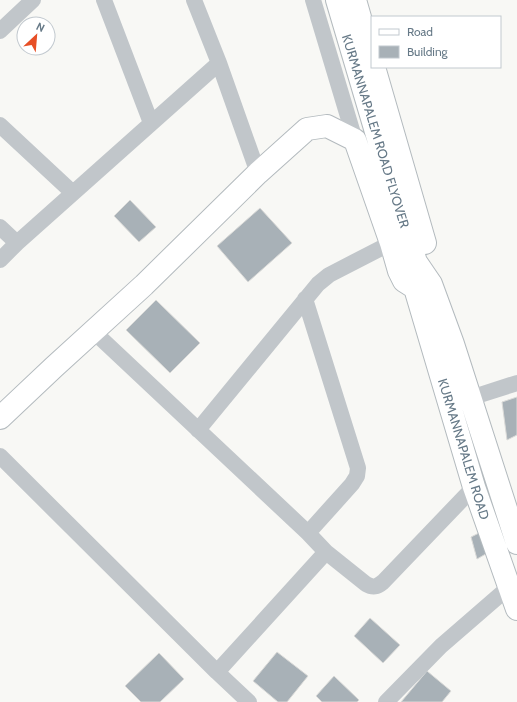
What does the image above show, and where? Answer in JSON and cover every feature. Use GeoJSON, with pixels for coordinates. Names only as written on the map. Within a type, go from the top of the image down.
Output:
{"type":"FeatureCollection","features":[{"type":"Feature","properties":{"kind":"main road","name":"KURMANNAPALEM ROAD FLYOVER"},"geometry":{"type":"LineString","coordinates":[[337,0],[423,286]]}},
{"type":"Feature","properties":{"kind":"main road"},"geometry":{"type":"LineString","coordinates":[[355,0],[371,56]]}},
{"type":"Feature","properties":{"kind":"main road"},"geometry":{"type":"LineString","coordinates":[[2,411],[54,367],[144,285],[258,173],[307,129],[327,126],[355,140],[391,243],[399,271],[404,281],[423,286],[434,273],[374,68]]}},
{"type":"Feature","properties":{"kind":"main road","name":"KURMANNAPALEM ROAD"},"geometry":{"type":"LineString","coordinates":[[423,286],[453,344],[517,543]]}},
{"type":"Feature","properties":{"kind":"main road","name":"KURMANNAPALEM ROAD"},"geometry":{"type":"LineString","coordinates":[[423,286],[449,404],[474,487],[517,609]]}},
{"type":"Feature","properties":{"kind":"street"},"geometry":{"type":"LineString","coordinates":[[0,31],[33,0]]}},
{"type":"Feature","properties":{"kind":"street"},"geometry":{"type":"LineString","coordinates":[[104,0],[151,123]]}},
{"type":"Feature","properties":{"kind":"street"},"geometry":{"type":"LineString","coordinates":[[194,0],[219,63],[258,173]]}},
{"type":"Feature","properties":{"kind":"street"},"geometry":{"type":"LineString","coordinates":[[313,0],[355,140]]}},
{"type":"Feature","properties":{"kind":"street"},"geometry":{"type":"LineString","coordinates":[[0,260],[17,243],[219,63]]}},
{"type":"Feature","properties":{"kind":"street"},"geometry":{"type":"LineString","coordinates":[[0,126],[73,193]]}},
{"type":"Feature","properties":{"kind":"street"},"geometry":{"type":"LineString","coordinates":[[0,227],[17,243]]}},
{"type":"Feature","properties":{"kind":"street"},"geometry":{"type":"LineString","coordinates":[[198,430],[318,284],[329,275],[391,243]]}},
{"type":"Feature","properties":{"kind":"street"},"geometry":{"type":"LineString","coordinates":[[305,299],[358,468],[357,476],[352,484],[308,533]]}},
{"type":"Feature","properties":{"kind":"street"},"geometry":{"type":"LineString","coordinates":[[93,331],[308,533],[326,552],[366,584],[372,587],[378,586],[383,582],[474,487]]}},
{"type":"Feature","properties":{"kind":"street"},"geometry":{"type":"LineString","coordinates":[[449,404],[517,383]]}},
{"type":"Feature","properties":{"kind":"street"},"geometry":{"type":"LineString","coordinates":[[0,456],[249,702]]}},
{"type":"Feature","properties":{"kind":"street"},"geometry":{"type":"LineString","coordinates":[[217,672],[326,552]]}},
{"type":"Feature","properties":{"kind":"street"},"geometry":{"type":"LineString","coordinates":[[386,702],[441,646],[509,587]]}},
{"type":"Feature","properties":{"kind":"building"},"geometry":{"type":"Polygon","coordinates":[[[130,200],[156,227],[139,242],[114,216],[130,200]]]}},
{"type":"Feature","properties":{"kind":"building"},"geometry":{"type":"Polygon","coordinates":[[[260,208],[292,243],[248,282],[217,246],[260,208]]]}},
{"type":"Feature","properties":{"kind":"building"},"geometry":{"type":"Polygon","coordinates":[[[156,300],[200,343],[170,373],[126,330],[156,300]]]}},
{"type":"Feature","properties":{"kind":"building"},"geometry":{"type":"Polygon","coordinates":[[[517,397],[517,435],[507,440],[502,402],[517,397]]]}},
{"type":"Feature","properties":{"kind":"building"},"geometry":{"type":"Polygon","coordinates":[[[481,532],[491,551],[477,559],[471,537],[481,532]]]}},
{"type":"Feature","properties":{"kind":"building"},"geometry":{"type":"Polygon","coordinates":[[[370,618],[400,645],[383,663],[354,636],[370,618]]]}},
{"type":"Feature","properties":{"kind":"building"},"geometry":{"type":"Polygon","coordinates":[[[277,652],[308,676],[287,702],[278,702],[253,681],[277,652]]]}},
{"type":"Feature","properties":{"kind":"building"},"geometry":{"type":"Polygon","coordinates":[[[159,653],[184,679],[160,702],[141,702],[125,686],[159,653]]]}},
{"type":"Feature","properties":{"kind":"building"},"geometry":{"type":"Polygon","coordinates":[[[427,671],[451,691],[442,702],[401,702],[427,671]]]}},
{"type":"Feature","properties":{"kind":"building"},"geometry":{"type":"Polygon","coordinates":[[[334,676],[359,700],[357,702],[322,702],[316,696],[334,676]]]}}]}
